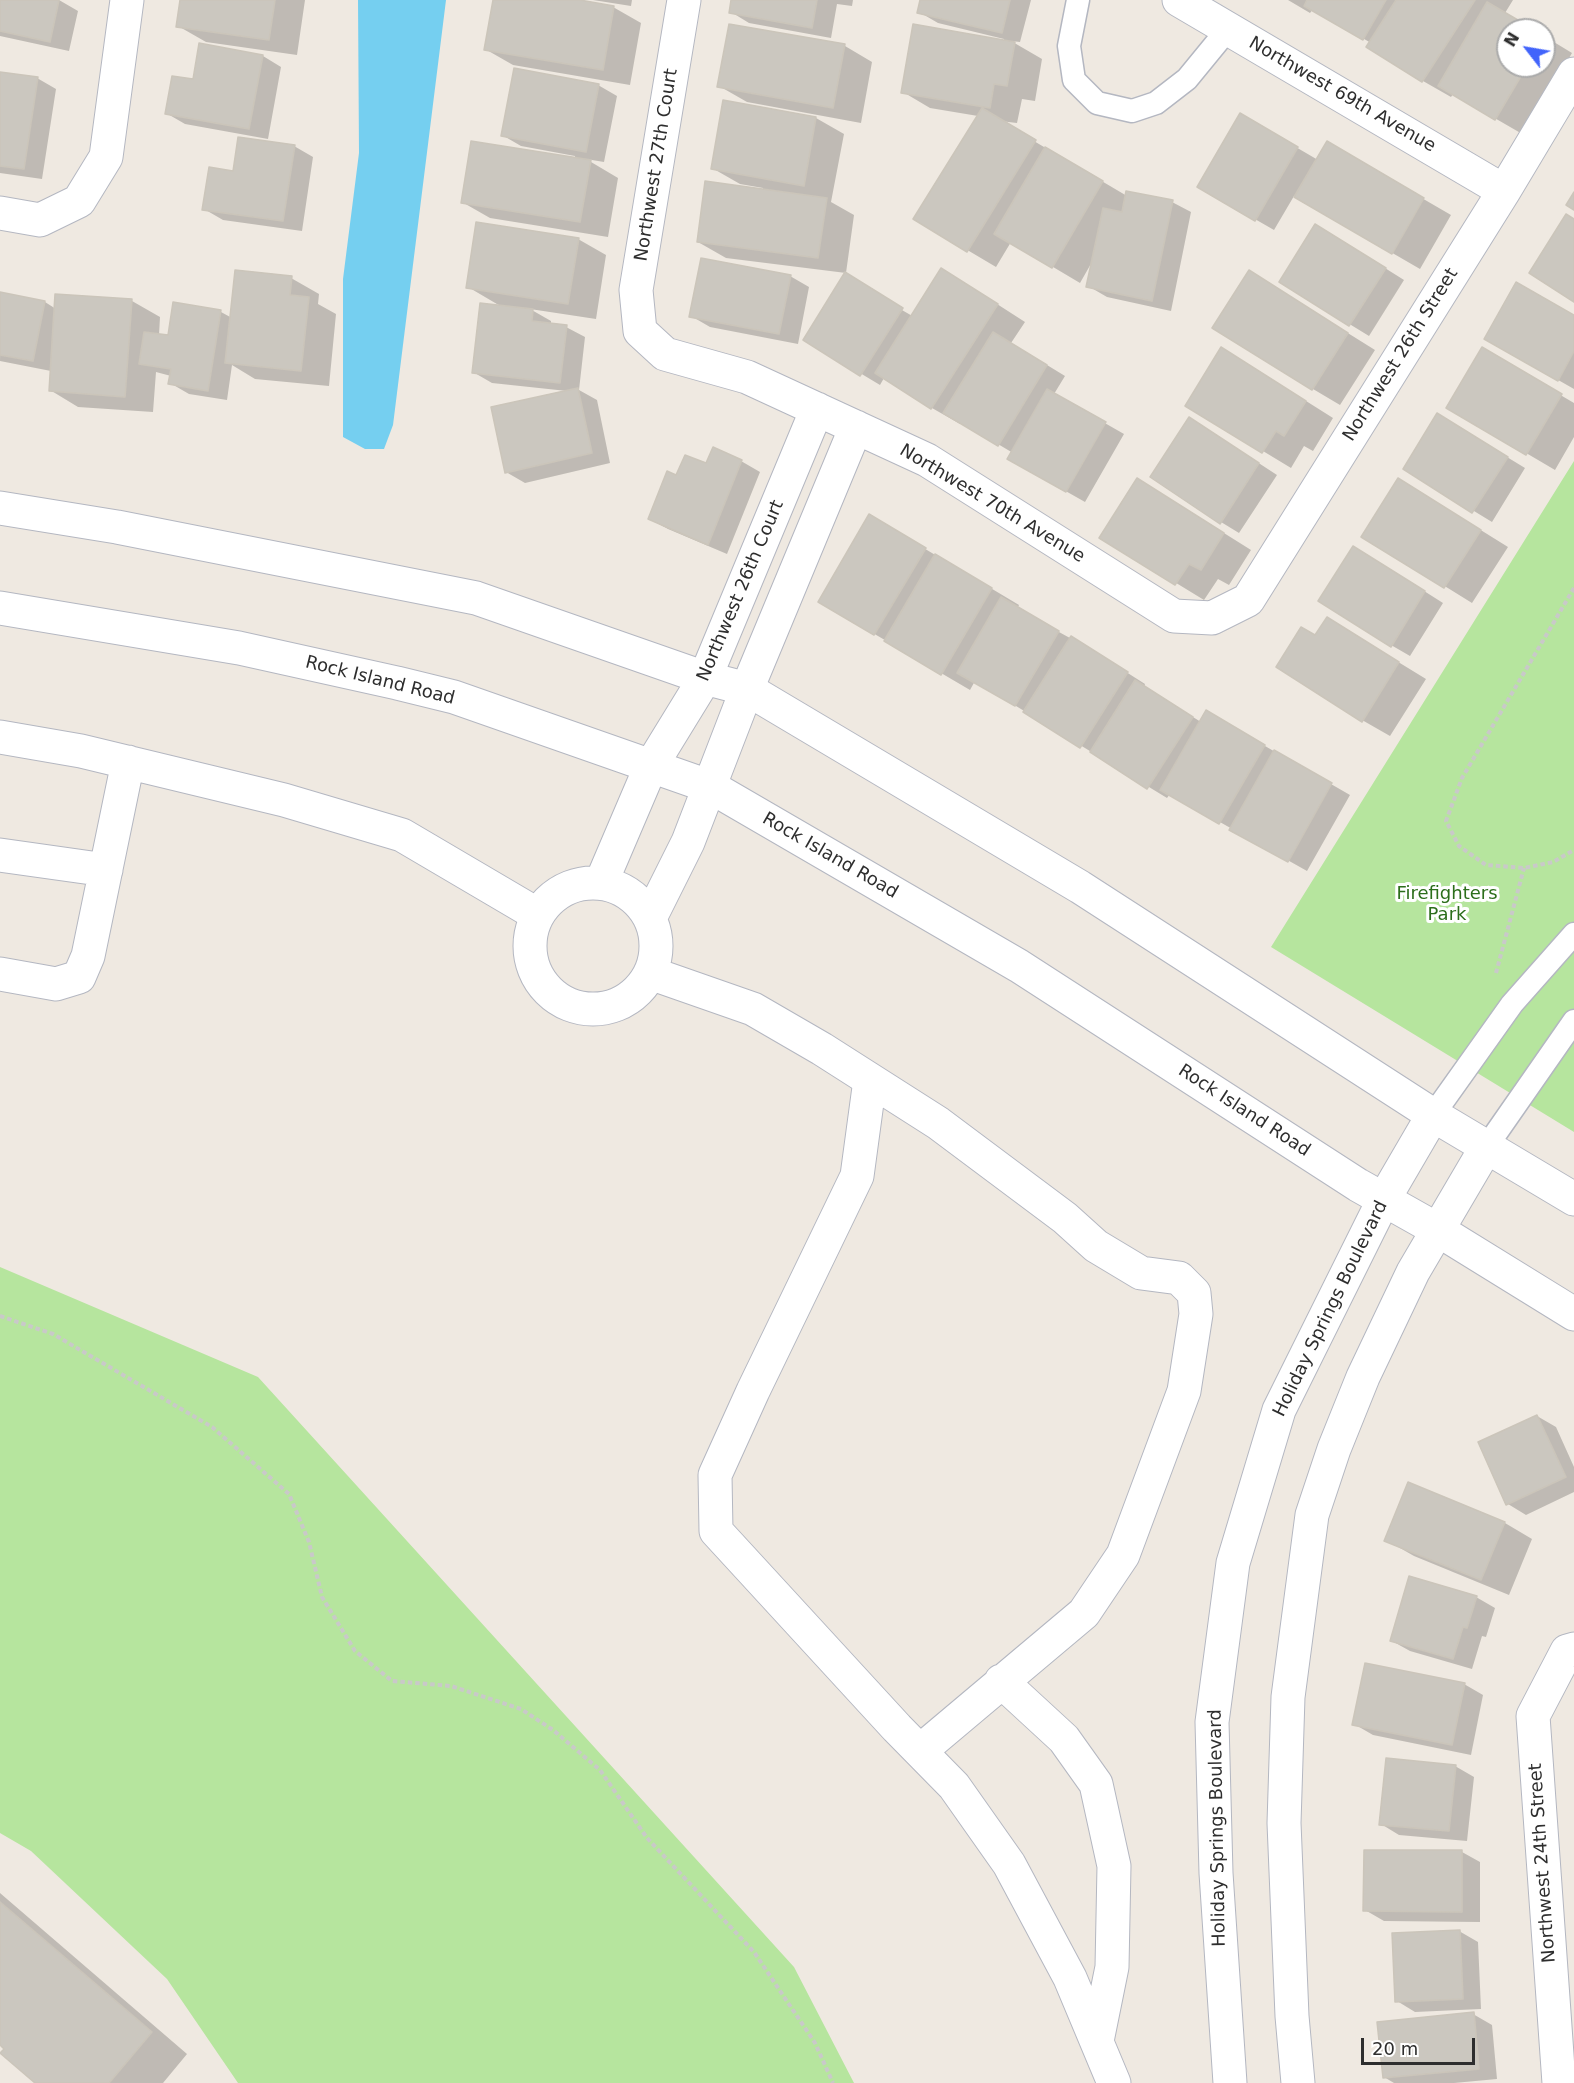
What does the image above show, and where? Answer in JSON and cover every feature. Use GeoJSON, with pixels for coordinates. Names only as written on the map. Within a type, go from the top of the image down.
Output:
{"type":"FeatureCollection","features":[{"type":"Feature","properties":{"kind":"street"},"geometry":{"type":"LineString","coordinates":[[0,213],[40,220],[80,201],[106,157],[127,0]]}},
{"type":"Feature","properties":{"kind":"street","name":"Northwest 27th Court"},"geometry":{"type":"LineString","coordinates":[[640,331],[636,290],[684,0]]}},
{"type":"Feature","properties":{"kind":"street","name":"Northwest 69th Avenue"},"geometry":{"type":"LineString","coordinates":[[1179,0],[1504,190]]}},
{"type":"Feature","properties":{"kind":"street","name":"Northwest 26th Street"},"geometry":{"type":"LineString","coordinates":[[1212,618],[1248,600],[1574,74]]}},
{"type":"Feature","properties":{"kind":"street","name":"Northwest 70th Avenue"},"geometry":{"type":"LineString","coordinates":[[640,331],[665,354],[747,377],[927,460],[1174,616],[1212,618]]}},
{"type":"Feature","properties":{"kind":"street","name":"Northwest 26th Court"},"geometry":{"type":"LineString","coordinates":[[601,884],[651,766],[705,678],[817,409]]}},
{"type":"Feature","properties":{"kind":"street"},"geometry":{"type":"LineString","coordinates":[[650,918],[688,842],[747,689],[856,427]]}},
{"type":"Feature","properties":{"kind":"street"},"geometry":{"type":"LineString","coordinates":[[0,508],[117,527],[476,598],[705,678],[747,689],[1080,887],[1433,1115],[1574,1199]]}},
{"type":"Feature","properties":{"kind":"street","name":"Rock Island Road"},"geometry":{"type":"LineString","coordinates":[[0,608],[239,648],[398,683],[454,698],[711,787],[1019,966],[1358,1185],[1438,1230],[1574,1314]]}},
{"type":"Feature","properties":{"kind":"street"},"geometry":{"type":"LineString","coordinates":[[0,738],[81,751],[128,762],[284,800],[402,835],[538,915]]}},
{"type":"Feature","properties":{"kind":"street"},"geometry":{"type":"LineString","coordinates":[[0,974],[56,984],[79,977],[88,956],[128,762]]}},
{"type":"Feature","properties":{"kind":"street"},"geometry":{"type":"LineString","coordinates":[[0,855],[106,870]]}},
{"type":"Feature","properties":{"kind":"street"},"geometry":{"type":"LineString","coordinates":[[583,884],[601,884],[621,890],[638,901],[650,918],[655,936],[655,955],[650,973],[635,993],[613,1006],[588,1009],[564,1002],[544,987],[532,964],[530,939],[538,915],[550,900],[565,890],[583,884]]}},
{"type":"Feature","properties":{"kind":"street"},"geometry":{"type":"LineString","coordinates":[[650,973],[753,1009],[822,1049],[938,1123],[1065,1218],[1096,1245],[1141,1272],[1179,1278],[1194,1293],[1196,1314],[1184,1390],[1124,1555],[1084,1612],[920,1751]]}},
{"type":"Feature","properties":{"kind":"street"},"geometry":{"type":"LineString","coordinates":[[870,1080],[857,1176],[758,1380],[716,1474],[716,1531],[954,1786],[1009,1864],[1070,1978],[1114,2083]]}},
{"type":"Feature","properties":{"kind":"street","name":"Holiday Springs Boulevard"},"geometry":{"type":"LineString","coordinates":[[1230,2083],[1216,1873],[1212,1722],[1233,1563],[1279,1410],[1384,1199],[1433,1115]]}},
{"type":"Feature","properties":{"kind":"street"},"geometry":{"type":"LineString","coordinates":[[1298,2083],[1292,2016],[1284,1823],[1288,1697],[1312,1515],[1334,1449],[1363,1377],[1413,1272],[1487,1146]]}},
{"type":"Feature","properties":{"kind":"street","name":"Northwest 24th Street"},"geometry":{"type":"LineString","coordinates":[[1564,2076],[1533,1716],[1571,1650]]}},
{"type":"Feature","properties":{"kind":"street"},"geometry":{"type":"LineString","coordinates":[[1001,1681],[1064,1739],[1096,1784],[1114,1866],[1112,1967],[1097,2041]]}},
{"type":"Feature","properties":{"kind":"lane"},"geometry":{"type":"LineString","coordinates":[[1078,0],[1069,46],[1074,80],[1096,103],[1132,111],[1156,103],[1187,79],[1228,29]]}},
{"type":"Feature","properties":{"kind":"lane"},"geometry":{"type":"LineString","coordinates":[[1433,1115],[1512,1004],[1574,934]]}},
{"type":"Feature","properties":{"kind":"lane"},"geometry":{"type":"LineString","coordinates":[[1487,1146],[1574,1021]]}},
{"type":"Feature","properties":{"kind":"path"},"geometry":{"type":"LineString","coordinates":[[1574,588],[1462,778],[1446,821],[1459,846],[1486,865],[1524,868],[1553,862],[1574,850]]}},
{"type":"Feature","properties":{"kind":"path"},"geometry":{"type":"LineString","coordinates":[[1492,979],[1498,969],[1524,868]]}},
{"type":"Feature","properties":{"kind":"path"},"geometry":{"type":"LineString","coordinates":[[0,1316],[53,1334],[212,1427],[289,1494],[309,1542],[322,1597],[355,1651],[392,1681],[451,1686],[521,1709],[553,1730],[600,1770],[647,1838],[754,1952],[815,2043],[833,2083]]}},
{"type":"Feature","properties":{"kind":"green space","name":"Firefighters Park"},"geometry":{"type":"Polygon","coordinates":[[[1574,461],[1574,1132],[1271,947],[1574,461]]]}},
{"type":"Feature","properties":{"kind":"green space"},"geometry":{"type":"Polygon","coordinates":[[[0,1267],[258,1377],[794,1967],[854,2083],[238,2083],[167,1979],[31,1851],[0,1833],[0,1267]]]}},
{"type":"Feature","properties":{"kind":"water"},"geometry":{"type":"Polygon","coordinates":[[[358,0],[446,0],[393,425],[384,449],[365,449],[343,437],[343,279],[359,153],[358,0]]]}},
{"type":"Feature","properties":{"kind":"building"},"geometry":{"type":"Polygon","coordinates":[[[0,0],[59,0],[50,42],[0,31],[0,0]]]}},
{"type":"Feature","properties":{"kind":"building"},"geometry":{"type":"Polygon","coordinates":[[[180,0],[275,0],[269,40],[176,27],[180,0]]]}},
{"type":"Feature","properties":{"kind":"building"},"geometry":{"type":"Polygon","coordinates":[[[493,0],[580,0],[614,6],[603,70],[484,50],[493,0]]]}},
{"type":"Feature","properties":{"kind":"building"},"geometry":{"type":"Polygon","coordinates":[[[731,0],[817,0],[812,28],[729,13],[731,0]]]}},
{"type":"Feature","properties":{"kind":"building"},"geometry":{"type":"Polygon","coordinates":[[[920,0],[1010,0],[1002,33],[917,13],[920,0]]]}},
{"type":"Feature","properties":{"kind":"building"},"geometry":{"type":"Polygon","coordinates":[[[1307,0],[1386,0],[1363,40],[1304,6],[1307,0]]]}},
{"type":"Feature","properties":{"kind":"building"},"geometry":{"type":"Polygon","coordinates":[[[1396,0],[1475,0],[1422,82],[1366,47],[1396,0]]]}},
{"type":"Feature","properties":{"kind":"building"},"geometry":{"type":"Polygon","coordinates":[[[1487,2],[1514,18],[1496,18],[1496,78],[1520,78],[1495,120],[1438,86],[1487,2]]]}},
{"type":"Feature","properties":{"kind":"building"},"geometry":{"type":"Polygon","coordinates":[[[729,24],[845,44],[833,108],[717,87],[729,24]]]}},
{"type":"Feature","properties":{"kind":"building"},"geometry":{"type":"Polygon","coordinates":[[[913,24],[1015,42],[1007,86],[994,84],[990,108],[901,93],[913,24]]]}},
{"type":"Feature","properties":{"kind":"building"},"geometry":{"type":"Polygon","coordinates":[[[199,43],[263,55],[249,129],[165,114],[172,76],[193,79],[199,43]]]}},
{"type":"Feature","properties":{"kind":"building"},"geometry":{"type":"Polygon","coordinates":[[[514,68],[599,84],[586,152],[501,136],[514,68]]]}},
{"type":"Feature","properties":{"kind":"building"},"geometry":{"type":"Polygon","coordinates":[[[0,72],[38,77],[24,169],[0,166],[0,72]]]}},
{"type":"Feature","properties":{"kind":"building"},"geometry":{"type":"Polygon","coordinates":[[[723,100],[816,117],[804,186],[711,169],[723,100]]]}},
{"type":"Feature","properties":{"kind":"building"},"geometry":{"type":"Polygon","coordinates":[[[982,108],[1036,140],[967,252],[913,219],[982,108]]]}},
{"type":"Feature","properties":{"kind":"building"},"geometry":{"type":"Polygon","coordinates":[[[1240,113],[1298,147],[1255,221],[1197,187],[1240,113]]]}},
{"type":"Feature","properties":{"kind":"building"},"geometry":{"type":"Polygon","coordinates":[[[238,137],[295,145],[283,221],[202,210],[209,167],[233,171],[238,137]]]}},
{"type":"Feature","properties":{"kind":"building"},"geometry":{"type":"Polygon","coordinates":[[[471,141],[591,160],[580,222],[461,203],[471,141]]]}},
{"type":"Feature","properties":{"kind":"building"},"geometry":{"type":"Polygon","coordinates":[[[1327,141],[1424,198],[1392,254],[1294,197],[1327,141]]]}},
{"type":"Feature","properties":{"kind":"building"},"geometry":{"type":"Polygon","coordinates":[[[1045,147],[1103,181],[1052,268],[994,234],[1045,147]]]}},
{"type":"Feature","properties":{"kind":"building"},"geometry":{"type":"Polygon","coordinates":[[[705,181],[827,198],[818,258],[697,242],[705,181]]]}},
{"type":"Feature","properties":{"kind":"building"},"geometry":{"type":"Polygon","coordinates":[[[1126,191],[1173,200],[1152,301],[1086,287],[1103,208],[1122,212],[1126,191]]]}},
{"type":"Feature","properties":{"kind":"building"},"geometry":{"type":"Polygon","coordinates":[[[1574,192],[1574,210],[1566,205],[1574,192]]]}},
{"type":"Feature","properties":{"kind":"building"},"geometry":{"type":"Polygon","coordinates":[[[1566,214],[1574,219],[1574,302],[1529,273],[1566,214]]]}},
{"type":"Feature","properties":{"kind":"building"},"geometry":{"type":"Polygon","coordinates":[[[476,222],[579,238],[568,304],[466,288],[476,222]]]}},
{"type":"Feature","properties":{"kind":"building"},"geometry":{"type":"Polygon","coordinates":[[[1315,224],[1386,268],[1349,326],[1279,282],[1315,224]]]}},
{"type":"Feature","properties":{"kind":"building"},"geometry":{"type":"Polygon","coordinates":[[[701,258],[791,275],[779,334],[689,317],[701,258]]]}},
{"type":"Feature","properties":{"kind":"building"},"geometry":{"type":"Polygon","coordinates":[[[941,268],[998,304],[931,409],[875,373],[941,268]]]}},
{"type":"Feature","properties":{"kind":"building"},"geometry":{"type":"Polygon","coordinates":[[[235,270],[292,276],[290,295],[309,297],[301,371],[225,363],[235,270]]]}},
{"type":"Feature","properties":{"kind":"building"},"geometry":{"type":"Polygon","coordinates":[[[1249,270],[1348,333],[1312,390],[1212,328],[1249,270]]]}},
{"type":"Feature","properties":{"kind":"building"},"geometry":{"type":"Polygon","coordinates":[[[845,272],[903,308],[860,376],[803,340],[845,272]]]}},
{"type":"Feature","properties":{"kind":"building"},"geometry":{"type":"Polygon","coordinates":[[[1516,282],[1574,315],[1574,351],[1558,381],[1484,339],[1516,282]]]}},
{"type":"Feature","properties":{"kind":"building"},"geometry":{"type":"Polygon","coordinates":[[[0,292],[45,301],[33,361],[0,355],[0,292]]]}},
{"type":"Feature","properties":{"kind":"building"},"geometry":{"type":"Polygon","coordinates":[[[55,294],[132,299],[125,397],[49,391],[55,294]]]}},
{"type":"Feature","properties":{"kind":"building"},"geometry":{"type":"Polygon","coordinates":[[[173,302],[221,310],[208,391],[168,384],[171,369],[139,364],[144,332],[168,335],[173,302]]]}},
{"type":"Feature","properties":{"kind":"building"},"geometry":{"type":"Polygon","coordinates":[[[480,303],[533,309],[532,321],[567,325],[560,383],[472,373],[480,303]]]}},
{"type":"Feature","properties":{"kind":"building"},"geometry":{"type":"Polygon","coordinates":[[[993,332],[1047,365],[998,446],[943,413],[993,332]]]}},
{"type":"Feature","properties":{"kind":"building"},"geometry":{"type":"Polygon","coordinates":[[[1221,347],[1306,401],[1284,436],[1276,431],[1262,453],[1185,406],[1221,347]]]}},
{"type":"Feature","properties":{"kind":"building"},"geometry":{"type":"Polygon","coordinates":[[[1482,347],[1562,394],[1526,455],[1446,408],[1482,347]]]}},
{"type":"Feature","properties":{"kind":"building"},"geometry":{"type":"Polygon","coordinates":[[[578,388],[592,453],[505,473],[491,407],[578,388]]]}},
{"type":"Feature","properties":{"kind":"building"},"geometry":{"type":"Polygon","coordinates":[[[1047,389],[1106,422],[1066,492],[1007,459],[1047,389]]]}},
{"type":"Feature","properties":{"kind":"building"},"geometry":{"type":"Polygon","coordinates":[[[1437,413],[1508,457],[1472,513],[1403,469],[1437,413]]]}},
{"type":"Feature","properties":{"kind":"building"},"geometry":{"type":"Polygon","coordinates":[[[1189,417],[1259,463],[1220,524],[1150,477],[1189,417]]]}},
{"type":"Feature","properties":{"kind":"building"},"geometry":{"type":"Polygon","coordinates":[[[713,447],[742,460],[708,545],[648,519],[667,471],[676,475],[685,455],[706,463],[713,447]]]}},
{"type":"Feature","properties":{"kind":"building"},"geometry":{"type":"Polygon","coordinates":[[[1137,478],[1224,533],[1201,570],[1189,564],[1175,585],[1099,538],[1137,478]]]}},
{"type":"Feature","properties":{"kind":"building"},"geometry":{"type":"Polygon","coordinates":[[[1398,478],[1481,530],[1444,588],[1361,537],[1398,478]]]}},
{"type":"Feature","properties":{"kind":"building"},"geometry":{"type":"Polygon","coordinates":[[[869,514],[926,548],[874,635],[818,602],[869,514]]]}},
{"type":"Feature","properties":{"kind":"building"},"geometry":{"type":"Polygon","coordinates":[[[1353,546],[1425,591],[1391,647],[1318,601],[1353,546]]]}},
{"type":"Feature","properties":{"kind":"building"},"geometry":{"type":"Polygon","coordinates":[[[935,554],[992,588],[941,675],[884,641],[935,554]]]}},
{"type":"Feature","properties":{"kind":"building"},"geometry":{"type":"Polygon","coordinates":[[[1001,597],[1059,631],[1015,706],[957,673],[1001,597]]]}},
{"type":"Feature","properties":{"kind":"building"},"geometry":{"type":"Polygon","coordinates":[[[1327,617],[1399,662],[1362,722],[1276,667],[1301,627],[1315,635],[1327,617]]]}},
{"type":"Feature","properties":{"kind":"building"},"geometry":{"type":"Polygon","coordinates":[[[1071,636],[1128,672],[1080,748],[1023,712],[1071,636]]]}},
{"type":"Feature","properties":{"kind":"building"},"geometry":{"type":"Polygon","coordinates":[[[1135,680],[1193,717],[1147,789],[1090,752],[1135,680]]]}},
{"type":"Feature","properties":{"kind":"building"},"geometry":{"type":"Polygon","coordinates":[[[1206,710],[1265,745],[1219,824],[1160,790],[1206,710]]]}},
{"type":"Feature","properties":{"kind":"building"},"geometry":{"type":"Polygon","coordinates":[[[1274,750],[1332,783],[1288,862],[1229,830],[1274,750]]]}},
{"type":"Feature","properties":{"kind":"building"},"geometry":{"type":"Polygon","coordinates":[[[1537,1415],[1566,1477],[1506,1505],[1478,1442],[1537,1415]]]}},
{"type":"Feature","properties":{"kind":"building"},"geometry":{"type":"Polygon","coordinates":[[[1408,1482],[1505,1522],[1481,1580],[1384,1541],[1408,1482]]]}},
{"type":"Feature","properties":{"kind":"building"},"geometry":{"type":"Polygon","coordinates":[[[1409,1576],[1477,1596],[1467,1628],[1463,1627],[1453,1659],[1390,1641],[1409,1576]]]}},
{"type":"Feature","properties":{"kind":"building"},"geometry":{"type":"Polygon","coordinates":[[[1365,1663],[1465,1683],[1452,1745],[1352,1725],[1365,1663]]]}},
{"type":"Feature","properties":{"kind":"building"},"geometry":{"type":"Polygon","coordinates":[[[1386,1758],[1456,1765],[1449,1831],[1379,1825],[1386,1758]]]}},
{"type":"Feature","properties":{"kind":"building"},"geometry":{"type":"Polygon","coordinates":[[[1364,1850],[1462,1850],[1462,1912],[1363,1911],[1364,1850]]]}},
{"type":"Feature","properties":{"kind":"building"},"geometry":{"type":"Polygon","coordinates":[[[0,1902],[152,2032],[109,2083],[35,2083],[0,2053],[4,2049],[0,2045],[0,1902]]]}},
{"type":"Feature","properties":{"kind":"building"},"geometry":{"type":"Polygon","coordinates":[[[1460,1930],[1463,1999],[1395,2002],[1392,1933],[1460,1930]]]}},
{"type":"Feature","properties":{"kind":"building"},"geometry":{"type":"Polygon","coordinates":[[[1474,2012],[1479,2069],[1383,2078],[1377,2022],[1474,2012]]]}}]}
